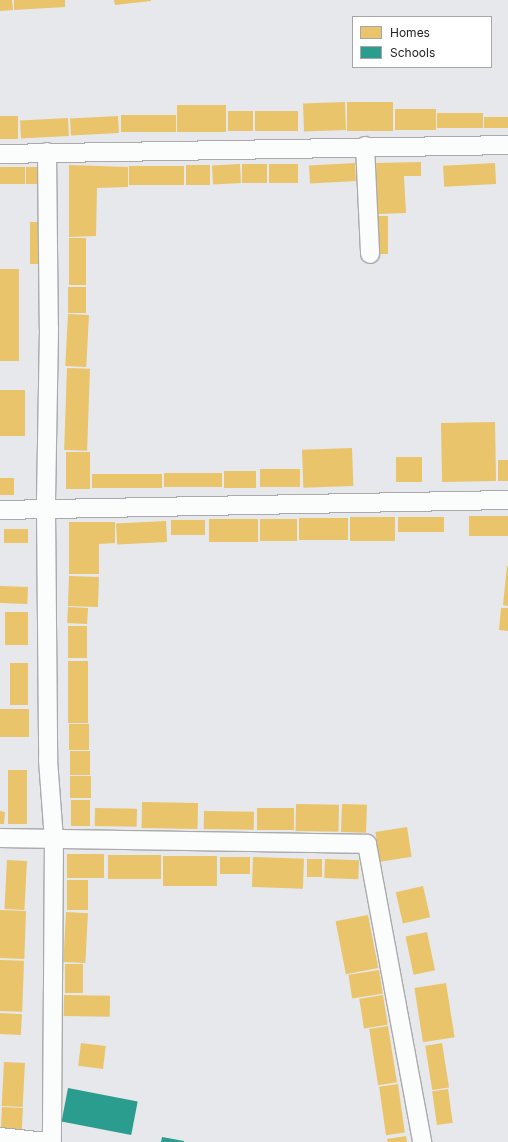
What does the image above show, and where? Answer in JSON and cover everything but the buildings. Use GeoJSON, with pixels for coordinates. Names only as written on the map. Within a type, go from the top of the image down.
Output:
{"type":"FeatureCollection","features":[{"type":"Feature","properties":{"kind":"street"},"geometry":{"type":"LineString","coordinates":[[365,146],[370,254]]}},
{"type":"Feature","properties":{"kind":"street"},"geometry":{"type":"LineString","coordinates":[[0,154],[365,146],[508,146]]}},
{"type":"Feature","properties":{"kind":"street"},"geometry":{"type":"LineString","coordinates":[[47,152],[49,329],[46,508],[48,760],[54,839],[52,1142]]}},
{"type":"Feature","properties":{"kind":"street"},"geometry":{"type":"LineString","coordinates":[[0,510],[508,500]]}},
{"type":"Feature","properties":{"kind":"street"},"geometry":{"type":"LineString","coordinates":[[0,838],[367,844],[422,1142]]}},
{"type":"Feature","properties":{"kind":"street"},"geometry":{"type":"LineString","coordinates":[[0,1137],[47,1142]]}}]}
